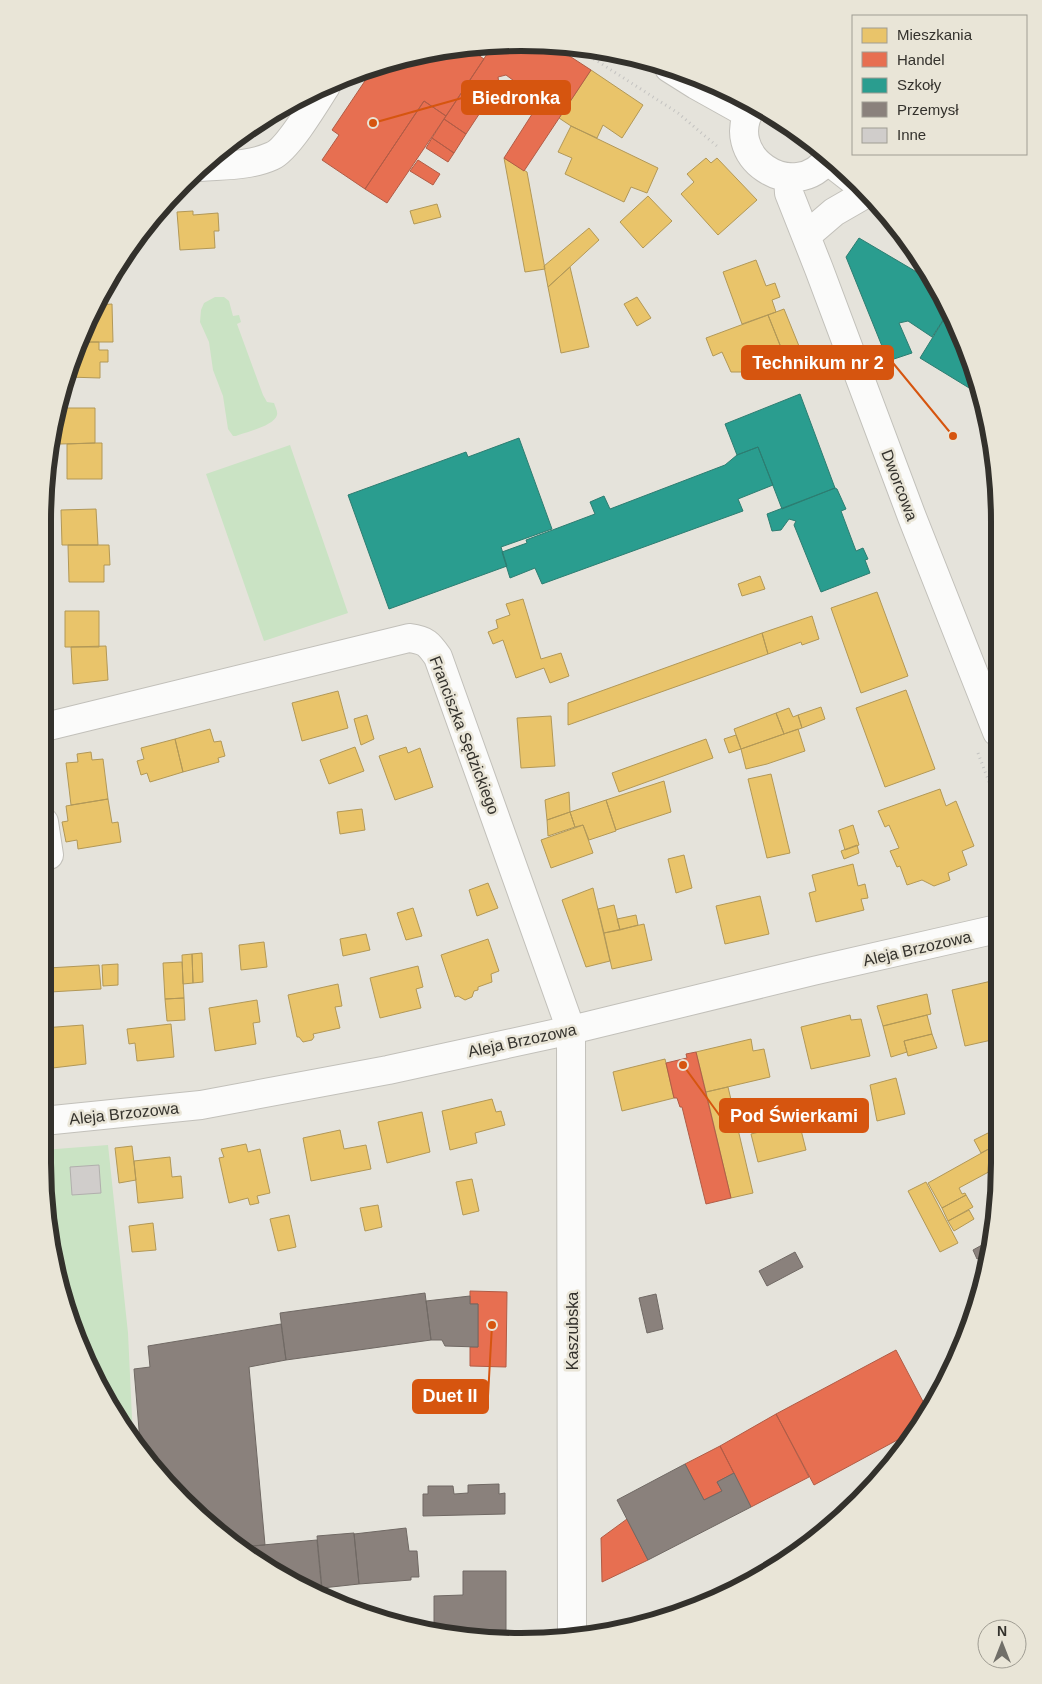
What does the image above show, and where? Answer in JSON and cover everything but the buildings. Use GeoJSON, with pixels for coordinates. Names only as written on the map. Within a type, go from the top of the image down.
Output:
{"type":"FeatureCollection","features":[{"type":"Feature","properties":{"kind":"street"},"geometry":{"type":"LineString","coordinates":[[693,84],[725,98]]}},
{"type":"Feature","properties":{"kind":"street"},"geometry":{"type":"LineString","coordinates":[[213,167],[248,163],[274,156],[295,133],[318,97]]}},
{"type":"Feature","properties":{"kind":"street"},"geometry":{"type":"LineString","coordinates":[[750,111],[745,124],[745,138],[750,153],[760,166],[769,172],[794,178],[807,174],[824,162]]}},
{"type":"Feature","properties":{"kind":"street","name":"Dworcowa"},"geometry":{"type":"LineString","coordinates":[[788,177],[789,193],[912,517],[991,714]]}},
{"type":"Feature","properties":{"kind":"street"},"geometry":{"type":"LineString","coordinates":[[806,236],[834,212],[860,197]]}},
{"type":"Feature","properties":{"kind":"street","name":"Franciszka Sędzickiego"},"geometry":{"type":"LineString","coordinates":[[51,726],[387,642],[409,638],[421,640],[430,645],[438,657],[571,1030]]}},
{"type":"Feature","properties":{"kind":"street","name":"Aleja Brzozowa"},"geometry":{"type":"LineString","coordinates":[[51,1120],[201,1105],[388,1070],[571,1030],[813,971],[991,931]]}},
{"type":"Feature","properties":{"kind":"street","name":"Kaszubska"},"geometry":{"type":"LineString","coordinates":[[571,1030],[572,1630]]}},
{"type":"Feature","properties":{"kind":"path"},"geometry":{"type":"LineString","coordinates":[[590,56],[678,113]]}},
{"type":"Feature","properties":{"kind":"green space"},"geometry":{"type":"Polygon","coordinates":[[[215,297],[224,297],[229,301],[233,316],[239,315],[241,322],[237,324],[263,395],[267,402],[274,403],[277,412],[275,419],[271,422],[236,436],[233,436],[228,429],[223,396],[213,370],[209,342],[200,322],[204,303],[215,297]]]}},
{"type":"Feature","properties":{"kind":"green space"},"geometry":{"type":"Polygon","coordinates":[[[290,445],[348,613],[264,641],[206,474],[290,445]]]}},
{"type":"Feature","properties":{"kind":"green space"},"geometry":{"type":"Polygon","coordinates":[[[108,1145],[128,1333],[132,1427],[114,1398],[87,1343],[67,1285],[55,1224],[51,1149],[108,1145]]]}},
{"type":"Feature","properties":{"kind":"place","name":"Biedronka"},"geometry":{"type":"Point","coordinates":[373,123]}},
{"type":"Feature","properties":{"kind":"place","name":"Technikum nr 2"},"geometry":{"type":"Point","coordinates":[953,436]}},
{"type":"Feature","properties":{"kind":"place","name":"Pod Świerkami"},"geometry":{"type":"Point","coordinates":[683,1065]}},
{"type":"Feature","properties":{"kind":"place","name":"Duet II"},"geometry":{"type":"Point","coordinates":[492,1325]}}]}
